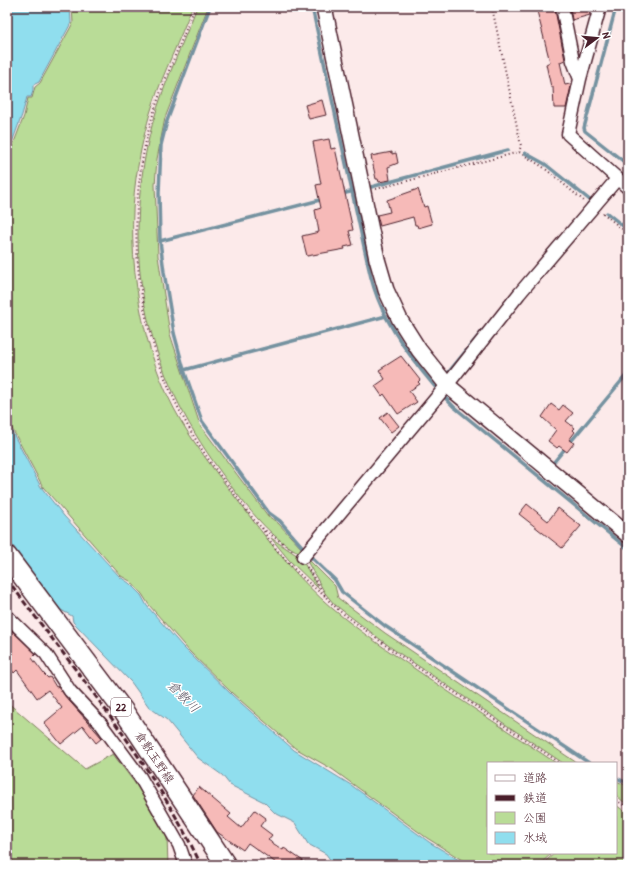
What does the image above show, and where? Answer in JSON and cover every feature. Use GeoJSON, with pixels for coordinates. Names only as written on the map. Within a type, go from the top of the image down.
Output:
{"type":"FeatureCollection","features":[{"type":"Feature","properties":{"kind":"main road","name":"倉敷玉野線"},"geometry":{"type":"LineString","coordinates":[[7,556],[123,710],[226,865]]}},
{"type":"Feature","properties":{"kind":"street"},"geometry":{"type":"LineString","coordinates":[[324,7],[377,259],[392,305],[442,390],[628,535]]}},
{"type":"Feature","properties":{"kind":"street"},"geometry":{"type":"LineString","coordinates":[[562,7],[573,60],[580,79]]}},
{"type":"Feature","properties":{"kind":"street"},"geometry":{"type":"LineString","coordinates":[[600,7],[580,79],[568,134],[628,188]]}},
{"type":"Feature","properties":{"kind":"street"},"geometry":{"type":"LineString","coordinates":[[306,554],[442,390],[590,205],[617,179]]}},
{"type":"Feature","properties":{"kind":"street"},"geometry":{"type":"LineString","coordinates":[[7,616],[46,654],[70,691],[101,724],[140,777],[179,845],[186,865]]}},
{"type":"Feature","properties":{"kind":"path"},"geometry":{"type":"LineString","coordinates":[[195,7],[156,104],[143,153],[135,217],[140,291],[154,351],[165,380],[185,422],[215,469],[275,546],[292,566],[342,612],[396,653],[559,762]]}},
{"type":"Feature","properties":{"kind":"path"},"geometry":{"type":"LineString","coordinates":[[492,7],[521,146],[519,152]]}},
{"type":"Feature","properties":{"kind":"path"},"geometry":{"type":"LineString","coordinates":[[363,193],[519,152],[543,167],[628,234]]}},
{"type":"Feature","properties":{"kind":"path"},"geometry":{"type":"LineString","coordinates":[[260,525],[306,554],[326,597]]}},
{"type":"Feature","properties":{"kind":"path"},"geometry":{"type":"LineString","coordinates":[[617,801],[628,808]]}},
{"type":"Feature","properties":{"kind":"green space"},"geometry":{"type":"Polygon","coordinates":[[[72,7],[192,7],[157,92],[150,113],[139,159],[133,208],[135,271],[139,304],[146,335],[167,395],[188,433],[220,478],[297,574],[321,598],[354,626],[385,649],[554,762],[487,762],[487,854],[551,854],[539,865],[470,865],[427,838],[332,769],[295,748],[232,693],[190,652],[149,605],[142,594],[130,581],[121,576],[43,487],[7,419],[7,161],[24,116],[28,98],[32,98],[35,87],[40,83],[73,23],[72,7]]]}},
{"type":"Feature","properties":{"kind":"green space"},"geometry":{"type":"Polygon","coordinates":[[[197,7],[208,7],[165,118],[157,159],[155,185],[158,256],[170,334],[200,425],[268,516],[278,523],[303,550],[301,553],[279,539],[256,517],[227,481],[195,433],[174,395],[158,355],[147,315],[140,273],[138,231],[141,187],[148,142],[157,107],[197,7]]]}},
{"type":"Feature","properties":{"kind":"green space"},"geometry":{"type":"Polygon","coordinates":[[[271,538],[301,558],[319,589],[289,560],[271,538]]]}},
{"type":"Feature","properties":{"kind":"green space"},"geometry":{"type":"Polygon","coordinates":[[[307,558],[335,586],[338,598],[385,633],[576,762],[562,762],[393,649],[334,604],[325,593],[308,563],[307,558]]]}},
{"type":"Feature","properties":{"kind":"green space"},"geometry":{"type":"Polygon","coordinates":[[[7,702],[85,769],[113,754],[143,794],[167,837],[168,865],[7,865],[7,702]]]}},
{"type":"Feature","properties":{"kind":"green space"},"geometry":{"type":"Polygon","coordinates":[[[617,781],[628,786],[628,806],[617,796],[617,781]]]}},
{"type":"Feature","properties":{"kind":"green space"},"geometry":{"type":"Polygon","coordinates":[[[617,806],[628,814],[628,865],[541,865],[554,854],[617,854],[617,806]]]}},
{"type":"Feature","properties":{"kind":"water"},"geometry":{"type":"Polygon","coordinates":[[[7,7],[70,7],[71,23],[39,82],[33,85],[31,97],[27,97],[7,156],[7,7]]]}},
{"type":"Feature","properties":{"kind":"water","name":"倉敷川"},"geometry":{"type":"Polygon","coordinates":[[[7,422],[41,487],[64,516],[120,577],[129,583],[141,595],[147,606],[182,646],[232,695],[294,750],[351,785],[429,842],[467,865],[334,865],[326,854],[308,844],[295,823],[275,813],[264,802],[230,785],[222,775],[198,758],[167,720],[149,707],[131,682],[73,622],[72,616],[61,610],[7,538],[7,422]]]}},
{"type":"Feature","properties":{"kind":"building"},"geometry":{"type":"Polygon","coordinates":[[[536,7],[551,7],[552,11],[555,10],[565,60],[560,62],[565,85],[570,84],[571,86],[566,108],[554,108],[553,87],[551,87],[546,64],[550,62],[536,7]]]}},
{"type":"Feature","properties":{"kind":"building"},"geometry":{"type":"Polygon","coordinates":[[[570,7],[588,7],[590,15],[572,20],[570,7]]]}},
{"type":"Feature","properties":{"kind":"building"},"geometry":{"type":"Polygon","coordinates":[[[322,100],[326,115],[309,119],[305,105],[322,100]]]}},
{"type":"Feature","properties":{"kind":"building"},"geometry":{"type":"Polygon","coordinates":[[[329,139],[331,149],[335,148],[353,230],[349,231],[353,245],[344,247],[345,249],[307,256],[302,236],[319,232],[315,210],[321,208],[316,185],[321,184],[313,142],[329,139]]]}},
{"type":"Feature","properties":{"kind":"building"},"geometry":{"type":"Polygon","coordinates":[[[392,152],[392,154],[396,153],[398,163],[388,167],[390,180],[379,182],[378,179],[376,179],[371,156],[392,152]]]}},
{"type":"Feature","properties":{"kind":"building"},"geometry":{"type":"Polygon","coordinates":[[[418,189],[424,207],[427,206],[432,224],[418,228],[417,225],[415,225],[413,217],[380,226],[377,215],[390,212],[387,200],[418,189]]]}},
{"type":"Feature","properties":{"kind":"building"},"geometry":{"type":"Polygon","coordinates":[[[401,356],[420,380],[418,382],[420,384],[409,391],[417,402],[398,414],[384,394],[382,396],[375,386],[385,379],[379,370],[401,356]]]}},
{"type":"Feature","properties":{"kind":"building"},"geometry":{"type":"Polygon","coordinates":[[[551,404],[559,410],[563,405],[573,413],[566,421],[575,428],[573,430],[575,432],[569,440],[574,443],[567,452],[559,446],[557,448],[548,441],[556,430],[542,417],[551,404]]]}},
{"type":"Feature","properties":{"kind":"building"},"geometry":{"type":"Polygon","coordinates":[[[388,412],[399,426],[391,432],[380,418],[388,412]]]}},
{"type":"Feature","properties":{"kind":"building"},"geometry":{"type":"Polygon","coordinates":[[[527,504],[548,521],[558,508],[581,526],[562,548],[519,514],[527,504]]]}},
{"type":"Feature","properties":{"kind":"building"},"geometry":{"type":"Polygon","coordinates":[[[7,626],[36,654],[32,658],[44,674],[48,678],[50,677],[56,687],[58,686],[102,738],[96,743],[83,726],[61,744],[44,723],[62,708],[48,690],[37,698],[17,670],[14,673],[7,664],[7,626]]]}},
{"type":"Feature","properties":{"kind":"building"},"geometry":{"type":"Polygon","coordinates":[[[199,787],[231,814],[228,817],[241,828],[255,810],[266,818],[260,826],[272,835],[268,840],[283,850],[284,848],[309,865],[279,865],[248,843],[243,850],[217,832],[193,795],[199,787]]]}},
{"type":"Feature","properties":{"kind":"waterway"},"geometry":{"type":"LineString","coordinates":[[210,7],[167,121],[161,145],[159,193],[160,241],[174,333],[184,370],[202,421],[269,513],[280,521],[312,558],[335,580],[342,592],[385,626],[588,762]]}},
{"type":"Feature","properties":{"kind":"waterway"},"geometry":{"type":"LineString","coordinates":[[312,7],[370,275],[387,319],[403,346],[423,372],[454,407],[628,549]]}},
{"type":"Feature","properties":{"kind":"waterway"},"geometry":{"type":"LineString","coordinates":[[616,7],[584,128],[585,131],[628,165]]}},
{"type":"Feature","properties":{"kind":"waterway"},"geometry":{"type":"LineString","coordinates":[[371,187],[508,150]]}},
{"type":"Feature","properties":{"kind":"waterway"},"geometry":{"type":"LineString","coordinates":[[525,153],[545,164],[591,201],[588,204]]}},
{"type":"Feature","properties":{"kind":"waterway"},"geometry":{"type":"LineString","coordinates":[[342,194],[354,191]]}},
{"type":"Feature","properties":{"kind":"waterway"},"geometry":{"type":"LineString","coordinates":[[160,241],[324,199]]}},
{"type":"Feature","properties":{"kind":"waterway"},"geometry":{"type":"LineString","coordinates":[[607,213],[628,230]]}},
{"type":"Feature","properties":{"kind":"waterway"},"geometry":{"type":"LineString","coordinates":[[184,370],[386,316]]}},
{"type":"Feature","properties":{"kind":"waterway"},"geometry":{"type":"LineString","coordinates":[[447,374],[483,330]]}},
{"type":"Feature","properties":{"kind":"waterway"},"geometry":{"type":"LineString","coordinates":[[553,463],[628,373]]}},
{"type":"Feature","properties":{"kind":"waterway"},"geometry":{"type":"LineString","coordinates":[[617,778],[628,783]]}},
{"type":"Feature","properties":{"kind":"railway"},"geometry":{"type":"LineString","coordinates":[[7,579],[85,682],[136,753],[160,789],[201,865]]}}]}
